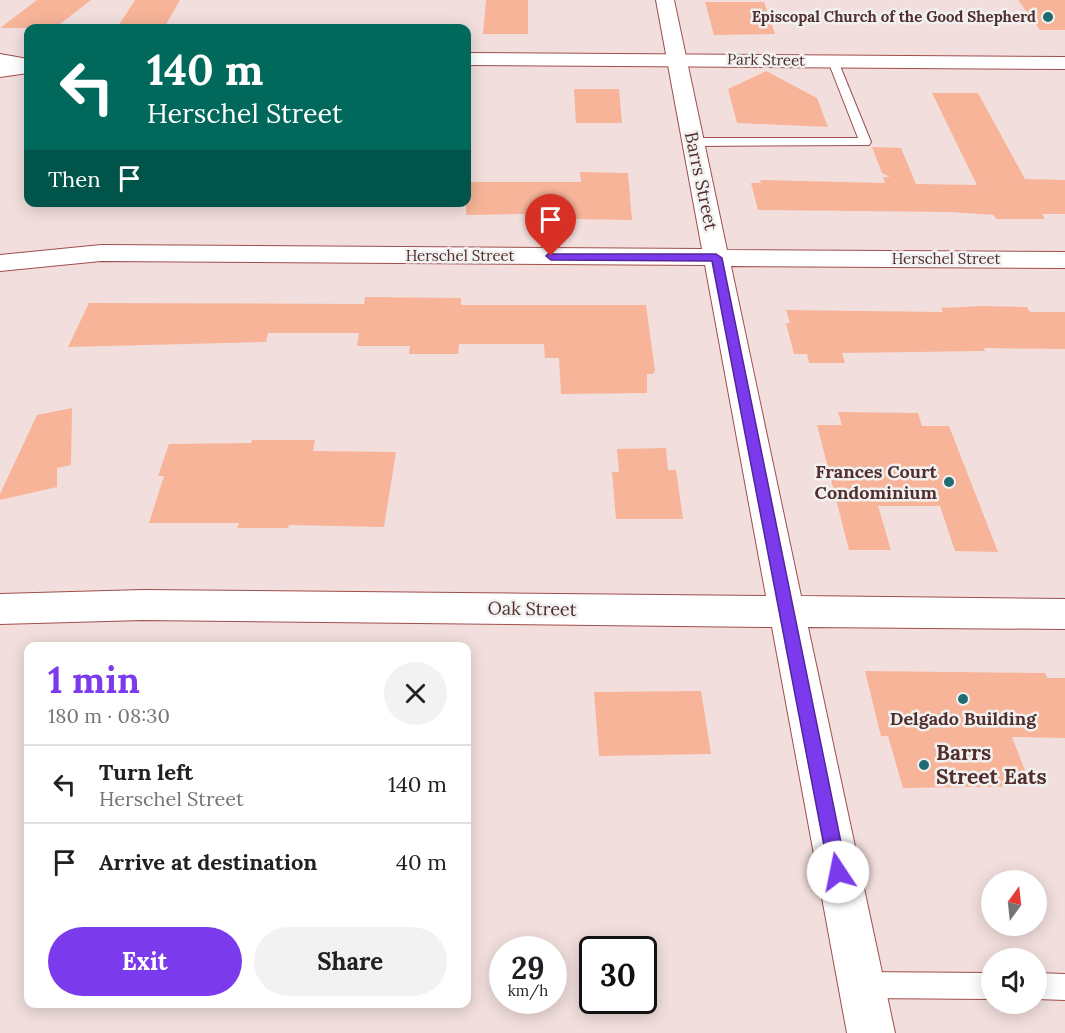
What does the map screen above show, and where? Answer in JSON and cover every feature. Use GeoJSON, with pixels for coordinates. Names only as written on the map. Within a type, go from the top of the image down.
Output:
{"type":"FeatureCollection","features":[{"type":"Feature","properties":{"kind":"street","name":"Barrs Street"},"geometry":{"type":"LineString","coordinates":[[664,0],[871,1033]]}},
{"type":"Feature","properties":{"kind":"street","name":"Park Street"},"geometry":{"type":"LineString","coordinates":[[471,59],[1065,63]]}},
{"type":"Feature","properties":{"kind":"street"},"geometry":{"type":"LineString","coordinates":[[0,60],[24,65]]}},
{"type":"Feature","properties":{"kind":"street"},"geometry":{"type":"LineString","coordinates":[[0,71],[24,67]]}},
{"type":"Feature","properties":{"kind":"street","name":"Herschel Street"},"geometry":{"type":"LineString","coordinates":[[0,263],[101,253],[1065,260]]}},
{"type":"Feature","properties":{"kind":"street","name":"Oak Street"},"geometry":{"type":"LineString","coordinates":[[0,609],[143,604],[1065,614]]}},
{"type":"Feature","properties":{"kind":"lane"},"geometry":{"type":"LineString","coordinates":[[693,142],[865,142],[833,61]]}},
{"type":"Feature","properties":{"kind":"lane"},"geometry":{"type":"LineString","coordinates":[[861,985],[981,986]]}},
{"type":"Feature","properties":{"kind":"lane"},"geometry":{"type":"LineString","coordinates":[[1047,986],[1065,987]]}},
{"type":"Feature","properties":{"kind":"building"},"geometry":{"type":"Polygon","coordinates":[[[37,0],[91,0],[60,24],[24,24],[24,28],[0,28],[37,0]]]}},
{"type":"Feature","properties":{"kind":"building"},"geometry":{"type":"Polygon","coordinates":[[[135,0],[180,0],[166,24],[120,24],[135,0]]]}},
{"type":"Feature","properties":{"kind":"building"},"geometry":{"type":"Polygon","coordinates":[[[486,0],[528,0],[528,34],[483,34],[486,0]]]}},
{"type":"Feature","properties":{"kind":"building","name":"Episcopal Church of the Good Shepherd"},"geometry":{"type":"Polygon","coordinates":[[[1018,0],[1065,0],[1065,30],[1040,30],[1018,0]]]}},
{"type":"Feature","properties":{"kind":"building"},"geometry":{"type":"Polygon","coordinates":[[[705,2],[764,2],[775,34],[714,35],[705,2]]]}},
{"type":"Feature","properties":{"kind":"building"},"geometry":{"type":"Polygon","coordinates":[[[766,71],[817,98],[828,127],[737,123],[728,89],[766,71]]]}},
{"type":"Feature","properties":{"kind":"building"},"geometry":{"type":"Polygon","coordinates":[[[574,89],[619,89],[622,123],[576,123],[574,89]]]}},
{"type":"Feature","properties":{"kind":"building"},"geometry":{"type":"Polygon","coordinates":[[[932,93],[978,93],[1025,179],[1065,180],[1065,214],[1042,214],[1045,219],[996,219],[994,215],[951,212],[758,210],[751,183],[761,183],[760,180],[885,183],[883,177],[890,177],[882,173],[872,147],[901,148],[916,184],[977,185],[932,93]]]}},
{"type":"Feature","properties":{"kind":"building"},"geometry":{"type":"Polygon","coordinates":[[[580,172],[628,173],[632,220],[574,219],[574,213],[466,215],[466,207],[471,207],[471,182],[581,182],[580,172]]]}},
{"type":"Feature","properties":{"kind":"building"},"geometry":{"type":"Polygon","coordinates":[[[365,297],[461,298],[461,305],[646,305],[655,371],[653,374],[647,374],[647,393],[561,394],[559,358],[545,358],[544,344],[459,344],[458,354],[409,354],[410,346],[357,346],[359,333],[268,333],[266,342],[68,347],[89,303],[364,304],[365,297]]]}},
{"type":"Feature","properties":{"kind":"building"},"geometry":{"type":"Polygon","coordinates":[[[1027,307],[1030,312],[1065,312],[1065,349],[984,348],[985,351],[842,353],[845,363],[809,363],[807,354],[794,354],[786,323],[790,323],[786,310],[943,312],[941,308],[1027,307]]]}},
{"type":"Feature","properties":{"kind":"building"},"geometry":{"type":"Polygon","coordinates":[[[72,408],[71,465],[57,468],[57,487],[0,500],[0,494],[37,415],[72,408]]]}},
{"type":"Feature","properties":{"kind":"building","name":"Frances Court Condominium"},"geometry":{"type":"Polygon","coordinates":[[[838,412],[918,413],[922,426],[949,426],[998,552],[955,551],[940,506],[878,506],[891,550],[849,550],[817,425],[842,425],[838,412]]]}},
{"type":"Feature","properties":{"kind":"building"},"geometry":{"type":"Polygon","coordinates":[[[252,440],[315,440],[313,451],[396,452],[384,527],[289,525],[288,528],[237,528],[239,523],[149,523],[164,476],[158,476],[169,444],[251,443],[252,440]]]}},
{"type":"Feature","properties":{"kind":"building"},"geometry":{"type":"Polygon","coordinates":[[[666,448],[668,470],[676,470],[683,519],[616,519],[612,472],[619,472],[617,449],[666,448]]]}},
{"type":"Feature","properties":{"kind":"building","name":"Delgado Building"},"geometry":{"type":"Polygon","coordinates":[[[865,671],[1045,673],[1047,678],[1065,678],[1065,738],[1012,737],[1031,786],[903,788],[888,736],[881,736],[865,671]]]}},
{"type":"Feature","properties":{"kind":"building"},"geometry":{"type":"Polygon","coordinates":[[[701,691],[711,754],[599,756],[594,692],[701,691]]]}},
{"type":"Feature","properties":{"kind":"place","name":"Episcopal Church of the Good Shepherd"},"geometry":{"type":"Point","coordinates":[1048,17]}},
{"type":"Feature","properties":{"kind":"place","name":"Frances Court Condominium"},"geometry":{"type":"Point","coordinates":[949,482]}},
{"type":"Feature","properties":{"kind":"place","name":"Delgado Building"},"geometry":{"type":"Point","coordinates":[963,699]}},
{"type":"Feature","properties":{"kind":"place","name":"Barrs Street Eats"},"geometry":{"type":"Point","coordinates":[924,765]}},
{"type":"Feature","properties":{"kind":"route"},"geometry":{"type":"LineString","coordinates":[[551,256],[716,258],[838,872]]}}]}
